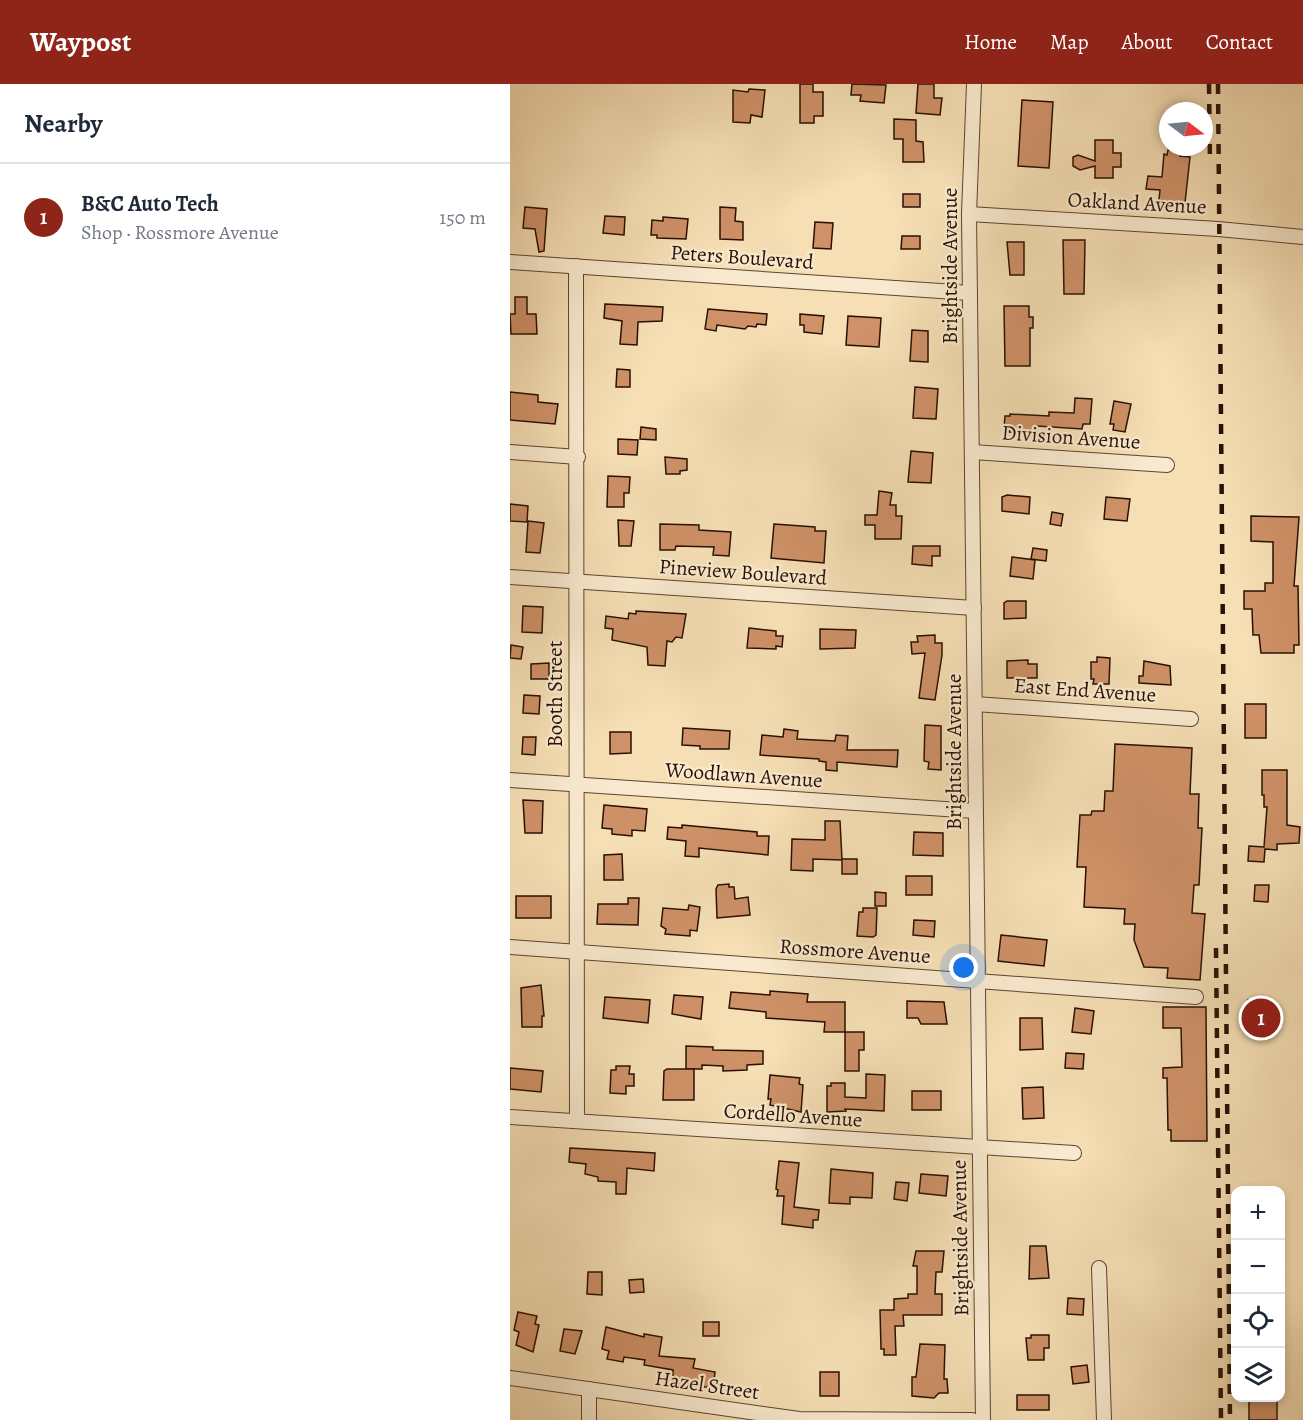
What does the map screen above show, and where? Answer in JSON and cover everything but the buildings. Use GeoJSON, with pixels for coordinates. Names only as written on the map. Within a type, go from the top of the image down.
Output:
{"type":"FeatureCollection","features":[{"type":"Feature","properties":{"kind":"street","name":"Brightside Avenue"},"geometry":{"type":"LineString","coordinates":[[974,84],[969,214],[983,1420]]}},
{"type":"Feature","properties":{"kind":"street","name":"Oakland Avenue"},"geometry":{"type":"LineString","coordinates":[[969,214],[1218,229],[1303,237]]}},
{"type":"Feature","properties":{"kind":"street","name":"Peters Boulevard"},"geometry":{"type":"LineString","coordinates":[[510,262],[970,293]]}},
{"type":"Feature","properties":{"kind":"street","name":"Booth Street"},"geometry":{"type":"LineString","coordinates":[[576,266],[577,1121]]}},
{"type":"Feature","properties":{"kind":"street"},"geometry":{"type":"LineString","coordinates":[[510,452],[578,457]]}},
{"type":"Feature","properties":{"kind":"street","name":"Division Avenue"},"geometry":{"type":"LineString","coordinates":[[972,452],[1167,465]]}},
{"type":"Feature","properties":{"kind":"street","name":"Pineview Boulevard"},"geometry":{"type":"LineString","coordinates":[[510,578],[974,608]]}},
{"type":"Feature","properties":{"kind":"street","name":"East End Avenue"},"geometry":{"type":"LineString","coordinates":[[975,704],[1191,718]]}},
{"type":"Feature","properties":{"kind":"street","name":"Woodlawn Avenue"},"geometry":{"type":"LineString","coordinates":[[510,780],[975,811]]}},
{"type":"Feature","properties":{"kind":"street","name":"Rossmore Avenue"},"geometry":{"type":"LineString","coordinates":[[510,947],[1196,996]]}},
{"type":"Feature","properties":{"kind":"street","name":"Cordello Avenue"},"geometry":{"type":"LineString","coordinates":[[510,1117],[980,1149],[1074,1153]]}},
{"type":"Feature","properties":{"kind":"street"},"geometry":{"type":"LineString","coordinates":[[1099,1268],[1104,1420]]}},
{"type":"Feature","properties":{"kind":"street","name":"Hazel Street"},"geometry":{"type":"LineString","coordinates":[[510,1378],[799,1419],[972,1420]]}},
{"type":"Feature","properties":{"kind":"street"},"geometry":{"type":"LineString","coordinates":[[589,1389],[589,1420]]}},
{"type":"Feature","properties":{"kind":"railway"},"geometry":{"type":"LineString","coordinates":[[1209,84],[1210,162]]}},
{"type":"Feature","properties":{"kind":"railway"},"geometry":{"type":"LineString","coordinates":[[1218,84],[1230,1420]]}},
{"type":"Feature","properties":{"kind":"railway"},"geometry":{"type":"LineString","coordinates":[[1216,948],[1221,1420]]}},
{"type":"Feature","properties":{"kind":"place","name":"B&C Auto Tech"},"geometry":{"type":"Point","coordinates":[1261,1018]}}]}
